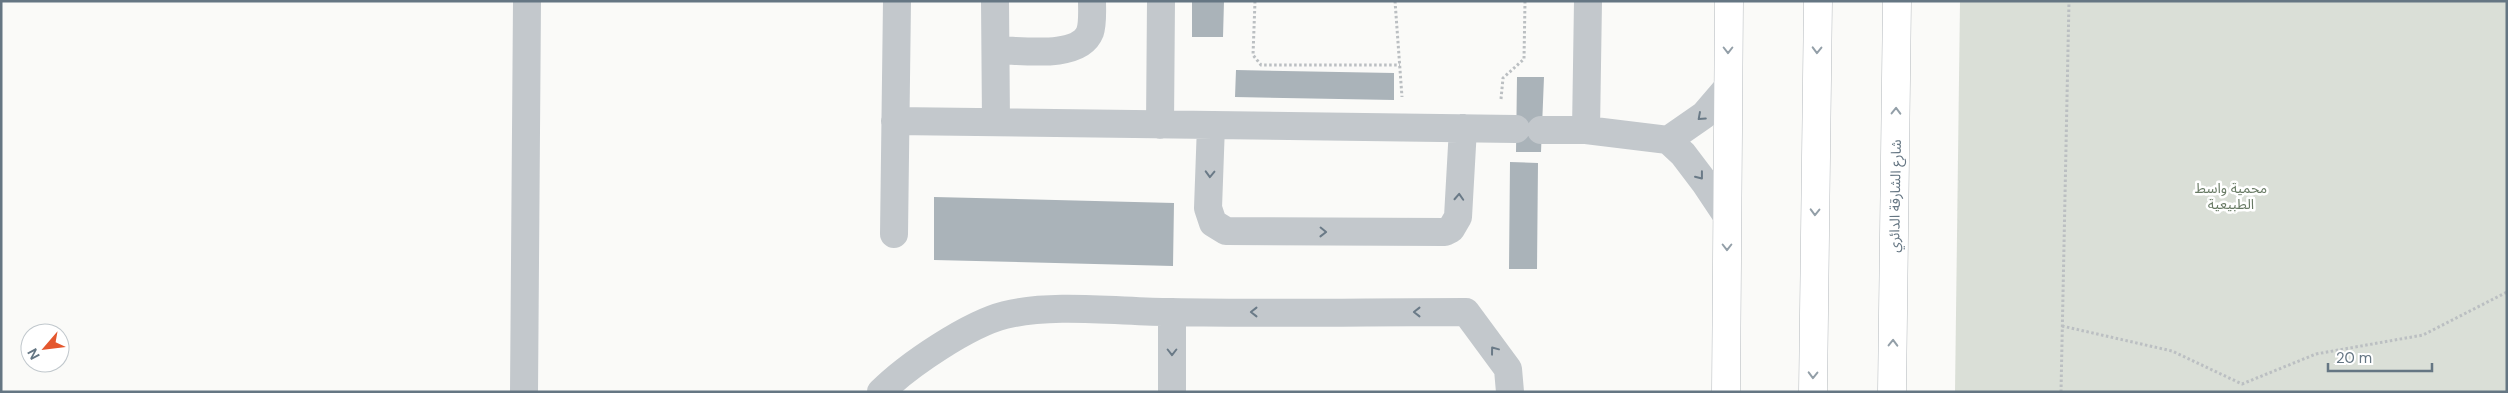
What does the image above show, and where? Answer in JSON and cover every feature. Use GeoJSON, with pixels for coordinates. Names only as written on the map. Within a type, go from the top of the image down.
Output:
{"type":"FeatureCollection","features":[{"type":"Feature","properties":{"kind":"highway"},"geometry":{"type":"LineString","coordinates":[[1726,392],[1728,1]]}},
{"type":"Feature","properties":{"kind":"highway"},"geometry":{"type":"LineString","coordinates":[[1813,392],[1818,1]]}},
{"type":"Feature","properties":{"kind":"highway","name":"شارع الشارقة الدائري"},"geometry":{"type":"LineString","coordinates":[[1892,392],[1897,1]]}},
{"type":"Feature","properties":{"kind":"lane"},"geometry":{"type":"LineString","coordinates":[[524,392],[526,1]]}},
{"type":"Feature","properties":{"kind":"lane"},"geometry":{"type":"LineString","coordinates":[[894,234],[897,1]]}},
{"type":"Feature","properties":{"kind":"lane"},"geometry":{"type":"LineString","coordinates":[[995,1],[996,122]]}},
{"type":"Feature","properties":{"kind":"lane"},"geometry":{"type":"LineString","coordinates":[[996,50],[1073,49],[1086,40],[1090,32],[1092,1]]}},
{"type":"Feature","properties":{"kind":"lane"},"geometry":{"type":"LineString","coordinates":[[1160,125],[1161,1]]}},
{"type":"Feature","properties":{"kind":"lane"},"geometry":{"type":"LineString","coordinates":[[1586,130],[1588,1]]}},
{"type":"Feature","properties":{"kind":"lane"},"geometry":{"type":"LineString","coordinates":[[1668,140],[1704,115],[1728,87]]}},
{"type":"Feature","properties":{"kind":"lane"},"geometry":{"type":"LineString","coordinates":[[895,121],[1586,130],[1668,140],[1683,154],[1727,216]]}},
{"type":"Feature","properties":{"kind":"lane"},"geometry":{"type":"LineString","coordinates":[[1211,125],[1210,216],[1213,223],[1226,231],[1445,232],[1450,229],[1458,217],[1463,128]]}},
{"type":"Feature","properties":{"kind":"lane"},"geometry":{"type":"LineString","coordinates":[[881,392],[895,378],[958,336],[1003,315],[1031,309],[1172,312],[1466,312],[1508,370],[1510,392]]}},
{"type":"Feature","properties":{"kind":"lane"},"geometry":{"type":"LineString","coordinates":[[1172,312],[1172,392]]}},
{"type":"Feature","properties":{"kind":"path"},"geometry":{"type":"LineString","coordinates":[[1255,1],[1253,55],[1261,65],[1400,65]]}},
{"type":"Feature","properties":{"kind":"path"},"geometry":{"type":"LineString","coordinates":[[1395,1],[1404,128]]}},
{"type":"Feature","properties":{"kind":"path"},"geometry":{"type":"LineString","coordinates":[[1519,129],[1502,80],[1506,74],[1524,59],[1524,1]]}},
{"type":"Feature","properties":{"kind":"path"},"geometry":{"type":"LineString","coordinates":[[2061,392],[2069,1]]}},
{"type":"Feature","properties":{"kind":"path"},"geometry":{"type":"LineString","coordinates":[[2062,326],[2172,351],[2242,384],[2316,354],[2423,335],[2507,292]]}},
{"type":"Feature","properties":{"kind":"green space","name":"محمية واسط الطبيعية"},"geometry":{"type":"Polygon","coordinates":[[[1960,1],[2507,1],[2507,392],[1955,392],[1960,1]]]}},
{"type":"Feature","properties":{"kind":"building"},"geometry":{"type":"Polygon","coordinates":[[[1192,1],[1224,1],[1223,37],[1192,37],[1192,1]]]}},
{"type":"Feature","properties":{"kind":"building"},"geometry":{"type":"Polygon","coordinates":[[[1236,70],[1394,73],[1394,100],[1235,97],[1236,70]]]}},
{"type":"Feature","properties":{"kind":"building"},"geometry":{"type":"Polygon","coordinates":[[[1517,77],[1544,77],[1541,152],[1516,152],[1517,77]]]}},
{"type":"Feature","properties":{"kind":"building"},"geometry":{"type":"Polygon","coordinates":[[[1510,162],[1538,163],[1537,269],[1509,269],[1510,162]]]}},
{"type":"Feature","properties":{"kind":"building"},"geometry":{"type":"Polygon","coordinates":[[[934,197],[1174,203],[1173,266],[934,260],[934,197]]]}}]}
